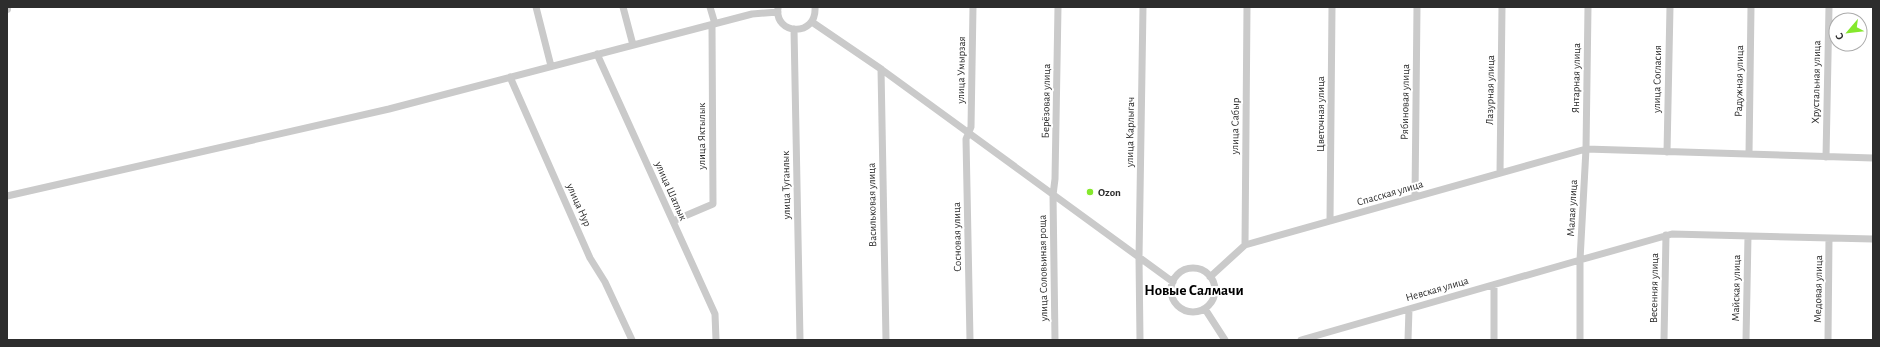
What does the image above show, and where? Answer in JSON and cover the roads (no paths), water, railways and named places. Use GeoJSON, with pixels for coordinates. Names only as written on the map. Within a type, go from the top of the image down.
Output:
{"type":"FeatureCollection","features":[{"type":"Feature","properties":{"kind":"street"},"geometry":{"type":"LineString","coordinates":[[536,7],[551,66]]}},
{"type":"Feature","properties":{"kind":"street"},"geometry":{"type":"LineString","coordinates":[[623,7],[633,45]]}},
{"type":"Feature","properties":{"kind":"street"},"geometry":{"type":"LineString","coordinates":[[710,7],[713,24]]}},
{"type":"Feature","properties":{"kind":"street"},"geometry":{"type":"LineString","coordinates":[[7,196],[389,109],[752,14],[778,9],[780,19],[784,26],[794,29],[807,27],[812,22],[815,15],[815,7]]}},
{"type":"Feature","properties":{"kind":"street","name":"улица Умырзая"},"geometry":{"type":"LineString","coordinates":[[968,133],[971,127],[973,7]]}},
{"type":"Feature","properties":{"kind":"street","name":"Берёзовая улица"},"geometry":{"type":"LineString","coordinates":[[1053,195],[1055,179],[1058,7]]}},
{"type":"Feature","properties":{"kind":"street","name":"улица Карлыгач"},"geometry":{"type":"LineString","coordinates":[[1140,340],[1139,258],[1143,7]]}},
{"type":"Feature","properties":{"kind":"street","name":"улица Сабыр"},"geometry":{"type":"LineString","coordinates":[[1244,245],[1247,7]]}},
{"type":"Feature","properties":{"kind":"street","name":"Цветочная улица"},"geometry":{"type":"LineString","coordinates":[[1330,221],[1332,7]]}},
{"type":"Feature","properties":{"kind":"street","name":"Рябиновая улица"},"geometry":{"type":"LineString","coordinates":[[1415,197],[1417,7]]}},
{"type":"Feature","properties":{"kind":"street","name":"Лазурная улица"},"geometry":{"type":"LineString","coordinates":[[1500,173],[1502,7]]}},
{"type":"Feature","properties":{"kind":"street","name":"Янтарная улица"},"geometry":{"type":"LineString","coordinates":[[1586,149],[1588,7]]}},
{"type":"Feature","properties":{"kind":"street","name":"улица Согласия"},"geometry":{"type":"LineString","coordinates":[[1667,152],[1670,7]]}},
{"type":"Feature","properties":{"kind":"street","name":"Радужная улица"},"geometry":{"type":"LineString","coordinates":[[1749,154],[1751,7]]}},
{"type":"Feature","properties":{"kind":"street","name":"Хрустальная улица"},"geometry":{"type":"LineString","coordinates":[[1826,157],[1829,7]]}},
{"type":"Feature","properties":{"kind":"street"},"geometry":{"type":"LineString","coordinates":[[812,22],[881,69],[1172,282]]}},
{"type":"Feature","properties":{"kind":"street","name":"улица Яктылык"},"geometry":{"type":"LineString","coordinates":[[673,221],[713,204],[713,24]]}},
{"type":"Feature","properties":{"kind":"street","name":"улица Туганлык"},"geometry":{"type":"LineString","coordinates":[[794,29],[800,340]]}},
{"type":"Feature","properties":{"kind":"street","name":"улица Шатлык"},"geometry":{"type":"LineString","coordinates":[[597,54],[715,314],[716,340]]}},
{"type":"Feature","properties":{"kind":"street","name":"Васильковая улица"},"geometry":{"type":"LineString","coordinates":[[881,69],[886,340]]}},
{"type":"Feature","properties":{"kind":"street","name":"улица Нур"},"geometry":{"type":"LineString","coordinates":[[510,77],[590,258],[605,282],[632,340]]}},
{"type":"Feature","properties":{"kind":"street","name":"Сосновая улица"},"geometry":{"type":"LineString","coordinates":[[968,133],[966,139],[970,340]]}},
{"type":"Feature","properties":{"kind":"street"},"geometry":{"type":"LineString","coordinates":[[1586,149],[1872,158]]}},
{"type":"Feature","properties":{"kind":"street","name":"Спасская улица"},"geometry":{"type":"LineString","coordinates":[[1210,277],[1244,245],[1586,149]]}},
{"type":"Feature","properties":{"kind":"street","name":"Малая улица"},"geometry":{"type":"LineString","coordinates":[[1580,340],[1580,260],[1586,149]]}},
{"type":"Feature","properties":{"kind":"street","name":"улица Соловьиная роща"},"geometry":{"type":"LineString","coordinates":[[1053,195],[1055,340]]}},
{"type":"Feature","properties":{"kind":"street"},"geometry":{"type":"LineString","coordinates":[[1580,260],[1672,234],[1871,239]]}},
{"type":"Feature","properties":{"kind":"street","name":"Весенняя улица"},"geometry":{"type":"LineString","coordinates":[[1664,340],[1666,236]]}},
{"type":"Feature","properties":{"kind":"street","name":"Майская улица"},"geometry":{"type":"LineString","coordinates":[[1746,340],[1748,236]]}},
{"type":"Feature","properties":{"kind":"street","name":"Медовая улица"},"geometry":{"type":"LineString","coordinates":[[1828,340],[1830,238]]}},
{"type":"Feature","properties":{"kind":"street","name":"Невская улица"},"geometry":{"type":"LineString","coordinates":[[1301,340],[1324,337],[1409,309],[1580,260]]}},
{"type":"Feature","properties":{"kind":"street"},"geometry":{"type":"LineString","coordinates":[[1186,270],[1199,270],[1210,277],[1215,285],[1215,294],[1211,303],[1205,309],[1196,312],[1187,312],[1179,308],[1173,300],[1171,291],[1172,282],[1178,274],[1186,270]]}},
{"type":"Feature","properties":{"kind":"street"},"geometry":{"type":"LineString","coordinates":[[1494,285],[1494,340]]}},
{"type":"Feature","properties":{"kind":"street"},"geometry":{"type":"LineString","coordinates":[[1205,309],[1225,340]]}},
{"type":"Feature","properties":{"kind":"street"},"geometry":{"type":"LineString","coordinates":[[1408,340],[1409,309]]}},
{"type":"Feature","properties":{"kind":"place","name":"Ozon"},"geometry":{"type":"Point","coordinates":[1090,192]}},
{"type":"Feature","properties":{"kind":"district","name":"Новые Салмачи"},"geometry":{"type":"Point","coordinates":[1194,290]}}]}
